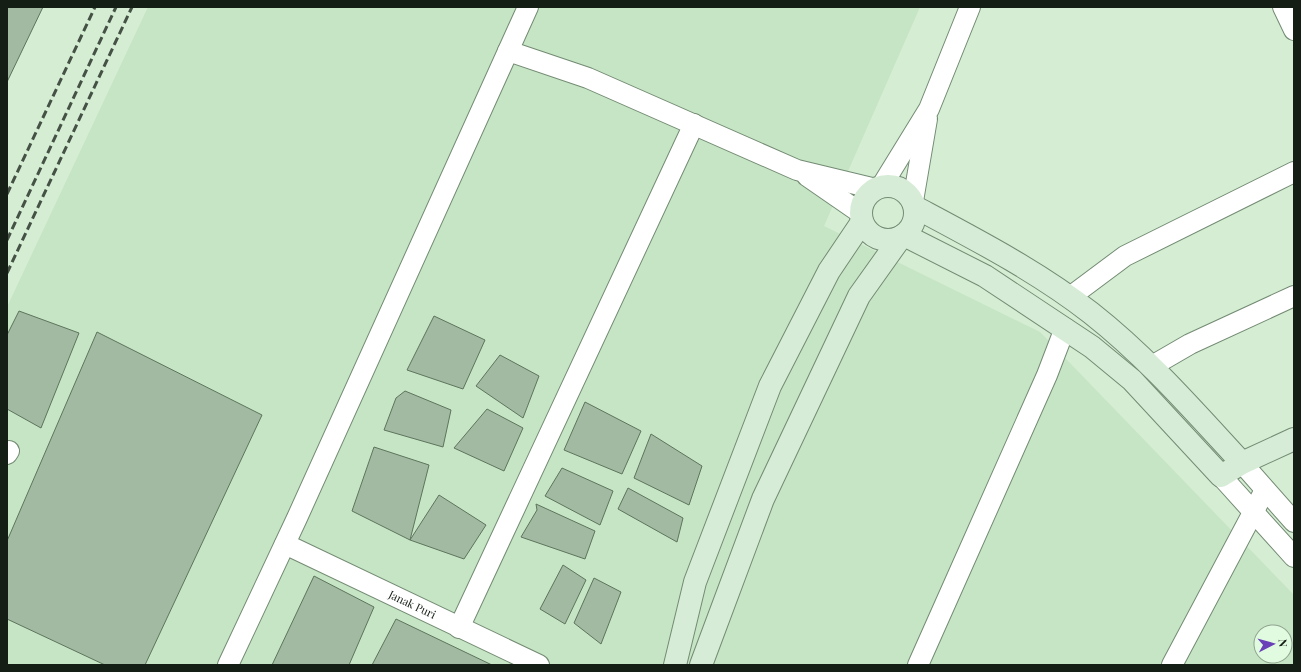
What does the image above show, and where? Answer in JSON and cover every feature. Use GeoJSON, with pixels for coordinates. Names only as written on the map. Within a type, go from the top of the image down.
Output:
{"type":"FeatureCollection","features":[{"type":"Feature","properties":{"kind":"street"},"geometry":{"type":"LineString","coordinates":[[228,665],[285,544],[528,7]]}},
{"type":"Feature","properties":{"kind":"street"},"geometry":{"type":"LineString","coordinates":[[970,7],[929,109],[878,188],[865,199],[861,208],[862,218],[867,230],[874,236],[883,240],[892,240],[902,236],[985,276],[1092,347],[1132,380],[1294,557]]}},
{"type":"Feature","properties":{"kind":"street"},"geometry":{"type":"LineString","coordinates":[[1283,7],[1294,30]]}},
{"type":"Feature","properties":{"kind":"street"},"geometry":{"type":"LineString","coordinates":[[508,51],[588,78],[797,170],[878,188],[896,187],[908,193],[914,204],[995,250],[1070,297],[1092,314],[1152,366],[1242,463],[1294,522]]}},
{"type":"Feature","properties":{"kind":"street"},"geometry":{"type":"LineString","coordinates":[[701,665],[763,499],[859,296],[902,236],[912,227],[915,218],[914,204],[929,109]]}},
{"type":"Feature","properties":{"kind":"street"},"geometry":{"type":"LineString","coordinates":[[459,628],[694,124]]}},
{"type":"Feature","properties":{"kind":"street"},"geometry":{"type":"LineString","coordinates":[[797,170],[862,218]]}},
{"type":"Feature","properties":{"kind":"street"},"geometry":{"type":"LineString","coordinates":[[1070,297],[1125,256],[1294,172]]}},
{"type":"Feature","properties":{"kind":"street"},"geometry":{"type":"LineString","coordinates":[[675,665],[695,582],[770,386],[829,272],[862,218]]}},
{"type":"Feature","properties":{"kind":"street"},"geometry":{"type":"LineString","coordinates":[[1152,366],[1190,344],[1294,296]]}},
{"type":"Feature","properties":{"kind":"street"},"geometry":{"type":"LineString","coordinates":[[918,665],[1047,375],[1065,328]]}},
{"type":"Feature","properties":{"kind":"street"},"geometry":{"type":"LineString","coordinates":[[1221,476],[1242,463],[1294,440]]}},
{"type":"Feature","properties":{"kind":"street"},"geometry":{"type":"LineString","coordinates":[[1172,665],[1265,490]]}},
{"type":"Feature","properties":{"kind":"street","name":"Janak Puri"},"geometry":{"type":"LineString","coordinates":[[285,544],[539,665]]}},
{"type":"Feature","properties":{"kind":"shaded area"},"geometry":{"type":"Polygon","coordinates":[[[148,7],[920,7],[824,226],[1040,332],[1294,595],[1294,665],[7,665],[7,307],[148,7]]]}},
{"type":"Feature","properties":{"kind":"building"},"geometry":{"type":"Polygon","coordinates":[[[7,7],[43,7],[7,82],[7,7]]]}},
{"type":"Feature","properties":{"kind":"building"},"geometry":{"type":"Polygon","coordinates":[[[19,311],[79,333],[41,428],[7,409],[7,335],[19,311]]]}},
{"type":"Feature","properties":{"kind":"building"},"geometry":{"type":"Polygon","coordinates":[[[434,316],[485,340],[463,389],[407,370],[434,316]]]}},
{"type":"Feature","properties":{"kind":"building"},"geometry":{"type":"Polygon","coordinates":[[[97,332],[262,415],[145,665],[105,665],[7,619],[7,541],[97,332]]]}},
{"type":"Feature","properties":{"kind":"building"},"geometry":{"type":"Polygon","coordinates":[[[500,355],[539,376],[523,418],[476,386],[500,355]]]}},
{"type":"Feature","properties":{"kind":"building"},"geometry":{"type":"Polygon","coordinates":[[[405,391],[451,410],[443,447],[384,430],[396,398],[405,391]]]}},
{"type":"Feature","properties":{"kind":"building"},"geometry":{"type":"Polygon","coordinates":[[[585,402],[641,431],[622,474],[564,450],[585,402]]]}},
{"type":"Feature","properties":{"kind":"building"},"geometry":{"type":"Polygon","coordinates":[[[487,409],[523,428],[504,471],[454,448],[487,409]]]}},
{"type":"Feature","properties":{"kind":"building"},"geometry":{"type":"Polygon","coordinates":[[[651,434],[702,466],[689,505],[634,478],[651,434]]]}},
{"type":"Feature","properties":{"kind":"building"},"geometry":{"type":"Polygon","coordinates":[[[374,447],[429,465],[410,540],[352,511],[374,447]]]}},
{"type":"Feature","properties":{"kind":"building"},"geometry":{"type":"Polygon","coordinates":[[[562,468],[613,491],[600,525],[545,496],[562,468]]]}},
{"type":"Feature","properties":{"kind":"building"},"geometry":{"type":"Polygon","coordinates":[[[628,488],[683,518],[677,542],[618,509],[628,488]]]}},
{"type":"Feature","properties":{"kind":"building"},"geometry":{"type":"Polygon","coordinates":[[[439,495],[486,525],[464,559],[410,540],[439,495]]]}},
{"type":"Feature","properties":{"kind":"building"},"geometry":{"type":"Polygon","coordinates":[[[536,504],[595,531],[585,559],[521,537],[537,510],[536,504]]]}},
{"type":"Feature","properties":{"kind":"building"},"geometry":{"type":"Polygon","coordinates":[[[563,565],[586,580],[565,624],[540,609],[563,565]]]}},
{"type":"Feature","properties":{"kind":"building"},"geometry":{"type":"Polygon","coordinates":[[[314,576],[374,607],[349,665],[272,665],[314,576]]]}},
{"type":"Feature","properties":{"kind":"building"},"geometry":{"type":"Polygon","coordinates":[[[594,578],[621,592],[601,644],[574,623],[594,578]]]}},
{"type":"Feature","properties":{"kind":"building"},"geometry":{"type":"Polygon","coordinates":[[[396,619],[492,665],[372,665],[396,619]]]}},
{"type":"Feature","properties":{"kind":"railway"},"geometry":{"type":"LineString","coordinates":[[7,194],[95,7]]}},
{"type":"Feature","properties":{"kind":"railway"},"geometry":{"type":"LineString","coordinates":[[7,240],[116,7]]}},
{"type":"Feature","properties":{"kind":"railway"},"geometry":{"type":"LineString","coordinates":[[7,273],[132,7]]}}]}
